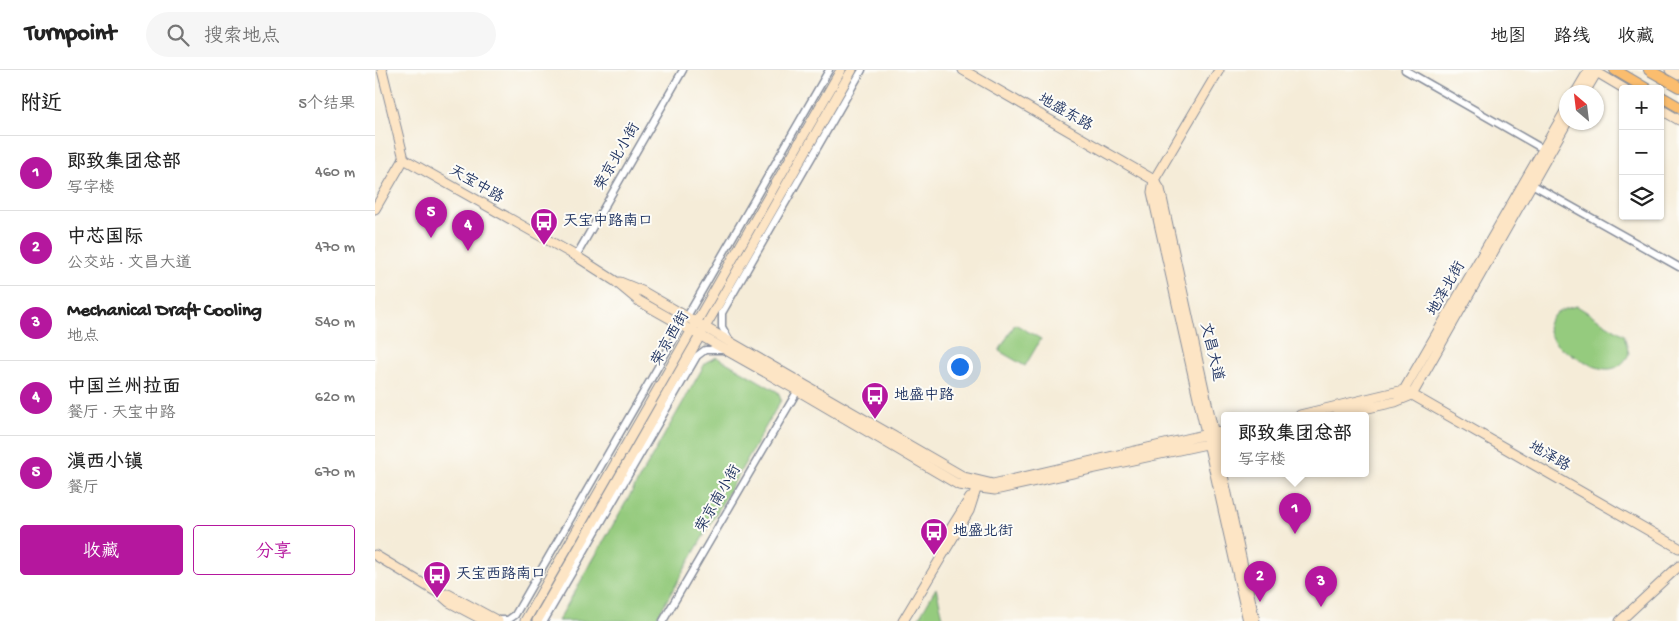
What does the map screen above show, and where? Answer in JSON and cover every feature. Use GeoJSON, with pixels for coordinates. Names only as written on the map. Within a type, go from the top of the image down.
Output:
{"type":"FeatureCollection","features":[{"type":"Feature","properties":{"kind":"main road"},"geometry":{"type":"LineString","coordinates":[[1615,70],[1640,85]]}},
{"type":"Feature","properties":{"kind":"main road"},"geometry":{"type":"LineString","coordinates":[[1649,70],[1679,87]]}},
{"type":"Feature","properties":{"kind":"main road"},"geometry":{"type":"LineString","coordinates":[[1664,98],[1679,107]]}},
{"type":"Feature","properties":{"kind":"street"},"geometry":{"type":"LineString","coordinates":[[375,209],[404,159],[382,70]]}},
{"type":"Feature","properties":{"kind":"street","name":"荣京北小街"},"geometry":{"type":"LineString","coordinates":[[575,256],[683,70]]}},
{"type":"Feature","properties":{"kind":"street"},"geometry":{"type":"LineString","coordinates":[[829,70],[692,323],[725,350],[798,390],[959,485],[978,484]]}},
{"type":"Feature","properties":{"kind":"street","name":"荣京西街"},"geometry":{"type":"LineString","coordinates":[[525,621],[692,323],[841,70]]}},
{"type":"Feature","properties":{"kind":"street","name":"荣京西街"},"geometry":{"type":"LineString","coordinates":[[537,621],[852,70]]}},
{"type":"Feature","properties":{"kind":"street"},"geometry":{"type":"LineString","coordinates":[[731,342],[722,328],[722,313],[862,70]]}},
{"type":"Feature","properties":{"kind":"street","name":"地盛东路"},"geometry":{"type":"LineString","coordinates":[[963,70],[1154,180]]}},
{"type":"Feature","properties":{"kind":"street"},"geometry":{"type":"LineString","coordinates":[[1154,180],[1219,70]]}},
{"type":"Feature","properties":{"kind":"street"},"geometry":{"type":"LineString","coordinates":[[1405,70],[1543,149]]}},
{"type":"Feature","properties":{"kind":"street"},"geometry":{"type":"LineString","coordinates":[[1670,70],[1679,75]]}},
{"type":"Feature","properties":{"kind":"street"},"geometry":{"type":"LineString","coordinates":[[1594,71],[1619,86]]}},
{"type":"Feature","properties":{"kind":"street"},"geometry":{"type":"LineString","coordinates":[[1582,85],[1594,71]]}},
{"type":"Feature","properties":{"kind":"street"},"geometry":{"type":"LineString","coordinates":[[1588,85],[1594,71]]}},
{"type":"Feature","properties":{"kind":"street"},"geometry":{"type":"LineString","coordinates":[[1664,111],[1679,120]]}},
{"type":"Feature","properties":{"kind":"street","name":"地泽北街"},"geometry":{"type":"LineString","coordinates":[[1528,182],[1543,149],[1559,122]]}},
{"type":"Feature","properties":{"kind":"street","name":"地泽北街"},"geometry":{"type":"LineString","coordinates":[[1408,392],[1528,182],[1562,130]]}},
{"type":"Feature","properties":{"kind":"street","name":"天宝中路"},"geometry":{"type":"LineString","coordinates":[[404,159],[575,256],[615,281],[639,301],[683,326],[692,323]]}},
{"type":"Feature","properties":{"kind":"street","name":"文昌大道"},"geometry":{"type":"LineString","coordinates":[[1154,180],[1160,189],[1221,469]]}},
{"type":"Feature","properties":{"kind":"street"},"geometry":{"type":"LineString","coordinates":[[1528,182],[1679,267]]}},
{"type":"Feature","properties":{"kind":"street","name":"天宝中路"},"geometry":{"type":"LineString","coordinates":[[615,281],[642,291],[692,323]]}},
{"type":"Feature","properties":{"kind":"street"},"geometry":{"type":"LineString","coordinates":[[440,594],[448,594],[497,621],[508,620],[515,615],[683,326]]}},
{"type":"Feature","properties":{"kind":"street"},"geometry":{"type":"LineString","coordinates":[[704,331],[731,342],[776,370],[964,477],[995,490],[1214,438]]}},
{"type":"Feature","properties":{"kind":"street"},"geometry":{"type":"LineString","coordinates":[[544,621],[697,356],[713,349],[725,350]]}},
{"type":"Feature","properties":{"kind":"street","name":"荣京南小街"},"geometry":{"type":"LineString","coordinates":[[663,621],[798,390]]}},
{"type":"Feature","properties":{"kind":"street"},"geometry":{"type":"LineString","coordinates":[[1314,412],[1408,392]]}},
{"type":"Feature","properties":{"kind":"street"},"geometry":{"type":"LineString","coordinates":[[1350,412],[1395,402],[1408,392]]}},
{"type":"Feature","properties":{"kind":"street","name":"地泽路"},"geometry":{"type":"LineString","coordinates":[[1408,392],[1679,548]]}},
{"type":"Feature","properties":{"kind":"street","name":"文昌大道"},"geometry":{"type":"LineString","coordinates":[[1214,438],[1221,476]]}},
{"type":"Feature","properties":{"kind":"street","name":"文昌大道"},"geometry":{"type":"LineString","coordinates":[[1221,477],[1248,621]]}},
{"type":"Feature","properties":{"kind":"street","name":"文昌大道"},"geometry":{"type":"LineString","coordinates":[[1223,477],[1255,621]]}},
{"type":"Feature","properties":{"kind":"street"},"geometry":{"type":"LineString","coordinates":[[903,621],[941,555],[947,536],[978,484]]}},
{"type":"Feature","properties":{"kind":"street"},"geometry":{"type":"LineString","coordinates":[[375,554],[475,618],[485,621]]}},
{"type":"Feature","properties":{"kind":"street"},"geometry":{"type":"LineString","coordinates":[[1620,621],[1679,566]]}},
{"type":"Feature","properties":{"kind":"green space"},"geometry":{"type":"Polygon","coordinates":[[[1577,306],[1624,335],[1629,354],[1622,363],[1614,368],[1596,367],[1559,347],[1552,339],[1548,325],[1550,320],[1560,311],[1577,306]]]}},
{"type":"Feature","properties":{"kind":"green space"},"geometry":{"type":"Polygon","coordinates":[[[1015,324],[1041,339],[1025,366],[999,351],[1015,324]]]}},
{"type":"Feature","properties":{"kind":"green space"},"geometry":{"type":"Polygon","coordinates":[[[717,357],[778,392],[781,400],[655,621],[558,621],[706,362],[717,357]]]}},
{"type":"Feature","properties":{"kind":"green space"},"geometry":{"type":"Polygon","coordinates":[[[936,588],[944,621],[917,621],[936,588]]]}},
{"type":"Feature","properties":{"kind":"place","name":"滇西小镇"},"geometry":{"type":"Point","coordinates":[431,238]}},
{"type":"Feature","properties":{"kind":"place","name":"天宝中路南口"},"geometry":{"type":"Point","coordinates":[544,246]}},
{"type":"Feature","properties":{"kind":"place","name":"中国兰州拉面"},"geometry":{"type":"Point","coordinates":[468,251]}},
{"type":"Feature","properties":{"kind":"place","name":"地盛中路"},"geometry":{"type":"Point","coordinates":[875,420]}},
{"type":"Feature","properties":{"kind":"place","name":"郎致集团总部"},"geometry":{"type":"Point","coordinates":[1295,534]}},
{"type":"Feature","properties":{"kind":"place","name":"地盛北街"},"geometry":{"type":"Point","coordinates":[934,556]}},
{"type":"Feature","properties":{"kind":"place","name":"天宝西路南口"},"geometry":{"type":"Point","coordinates":[437,599]}},
{"type":"Feature","properties":{"kind":"place","name":"中芯国际"},"geometry":{"type":"Point","coordinates":[1260,602]}},
{"type":"Feature","properties":{"kind":"place","name":"Mechanical Draft Cooling"},"geometry":{"type":"Point","coordinates":[1321,607]}}]}
